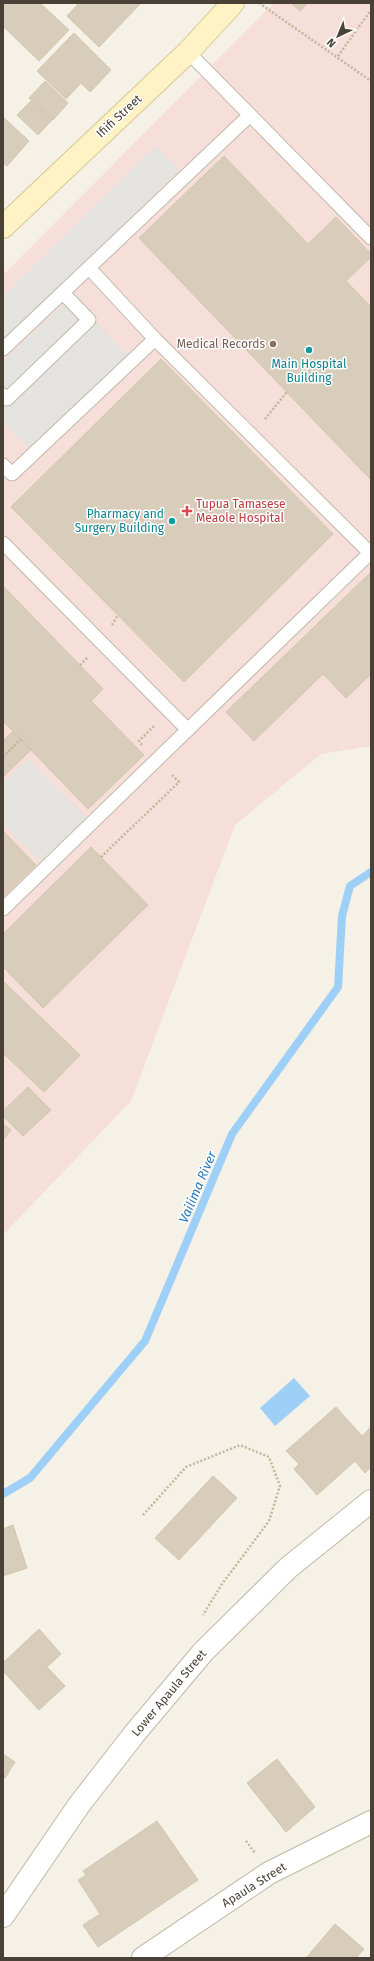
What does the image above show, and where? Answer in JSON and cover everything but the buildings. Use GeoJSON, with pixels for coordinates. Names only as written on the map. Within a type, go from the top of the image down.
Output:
{"type":"FeatureCollection","features":[{"type":"Feature","properties":{"kind":"main road","name":"Ifiifi Street"},"geometry":{"type":"LineString","coordinates":[[3,227],[188,52],[233,3]]}},
{"type":"Feature","properties":{"kind":"street","name":"Lower Apaula Street"},"geometry":{"type":"LineString","coordinates":[[3,1916],[79,1805],[135,1733],[203,1652],[288,1568],[371,1501]]}},
{"type":"Feature","properties":{"kind":"street","name":"Apaula Street"},"geometry":{"type":"LineString","coordinates":[[143,1958],[269,1873],[371,1822]]}},
{"type":"Feature","properties":{"kind":"lane"},"geometry":{"type":"LineString","coordinates":[[188,52],[371,238]]}},
{"type":"Feature","properties":{"kind":"lane"},"geometry":{"type":"LineString","coordinates":[[3,349],[250,115]]}},
{"type":"Feature","properties":{"kind":"lane"},"geometry":{"type":"LineString","coordinates":[[3,909],[370,553],[155,339],[88,268]]}},
{"type":"Feature","properties":{"kind":"lane"},"geometry":{"type":"LineString","coordinates":[[3,395],[7,399],[89,320],[63,293]]}},
{"type":"Feature","properties":{"kind":"lane"},"geometry":{"type":"LineString","coordinates":[[3,465],[12,474],[155,339]]}},
{"type":"Feature","properties":{"kind":"lane"},"geometry":{"type":"LineString","coordinates":[[3,543],[188,730]]}},
{"type":"Feature","properties":{"kind":"path"},"geometry":{"type":"LineString","coordinates":[[259,3],[338,56],[371,81]]}},
{"type":"Feature","properties":{"kind":"path"},"geometry":{"type":"LineString","coordinates":[[338,56],[371,10]]}},
{"type":"Feature","properties":{"kind":"path"},"geometry":{"type":"LineString","coordinates":[[3,757],[21,739]]}},
{"type":"Feature","properties":{"kind":"path"},"geometry":{"type":"LineString","coordinates":[[143,1515],[186,1467],[240,1445],[269,1457],[280,1486],[269,1521],[222,1584],[202,1615]]}},
{"type":"Feature","properties":{"kind":"shaded area","name":"Tupua Tamasese Meaole Hospital"},"geometry":{"type":"Polygon","coordinates":[[[274,3],[371,3],[371,746],[321,754],[235,825],[131,1101],[3,1235],[3,275],[274,3]]]}},
{"type":"Feature","properties":{"kind":"shaded area"},"geometry":{"type":"Polygon","coordinates":[[[156,146],[179,170],[3,342],[3,296],[156,146]]]}},
{"type":"Feature","properties":{"kind":"shaded area"},"geometry":{"type":"Polygon","coordinates":[[[72,296],[129,356],[31,450],[3,421],[3,362],[72,296]]]}},
{"type":"Feature","properties":{"kind":"shaded area"},"geometry":{"type":"Polygon","coordinates":[[[28,758],[88,819],[43,864],[3,824],[3,783],[28,758]]]}},
{"type":"Feature","properties":{"kind":"water"},"geometry":{"type":"Polygon","coordinates":[[[294,1378],[310,1396],[275,1426],[260,1408],[294,1378]]]}},
{"type":"Feature","properties":{"kind":"waterway","name":"Vailima River"},"geometry":{"type":"LineString","coordinates":[[3,1494],[30,1478],[145,1341],[232,1134],[338,987],[342,916],[350,886],[371,872]]}},
{"type":"Feature","properties":{"kind":"place","name":"Medical Records"},"geometry":{"type":"Point","coordinates":[273,344]}},
{"type":"Feature","properties":{"kind":"place","name":"Main Hospital Building"},"geometry":{"type":"Point","coordinates":[309,350]}},
{"type":"Feature","properties":{"kind":"place","name":"Tupua Tamasese Meaole Hospital"},"geometry":{"type":"Point","coordinates":[187,511]}},
{"type":"Feature","properties":{"kind":"place","name":"Pharmacy and Surgery Building"},"geometry":{"type":"Point","coordinates":[172,521]}}]}
